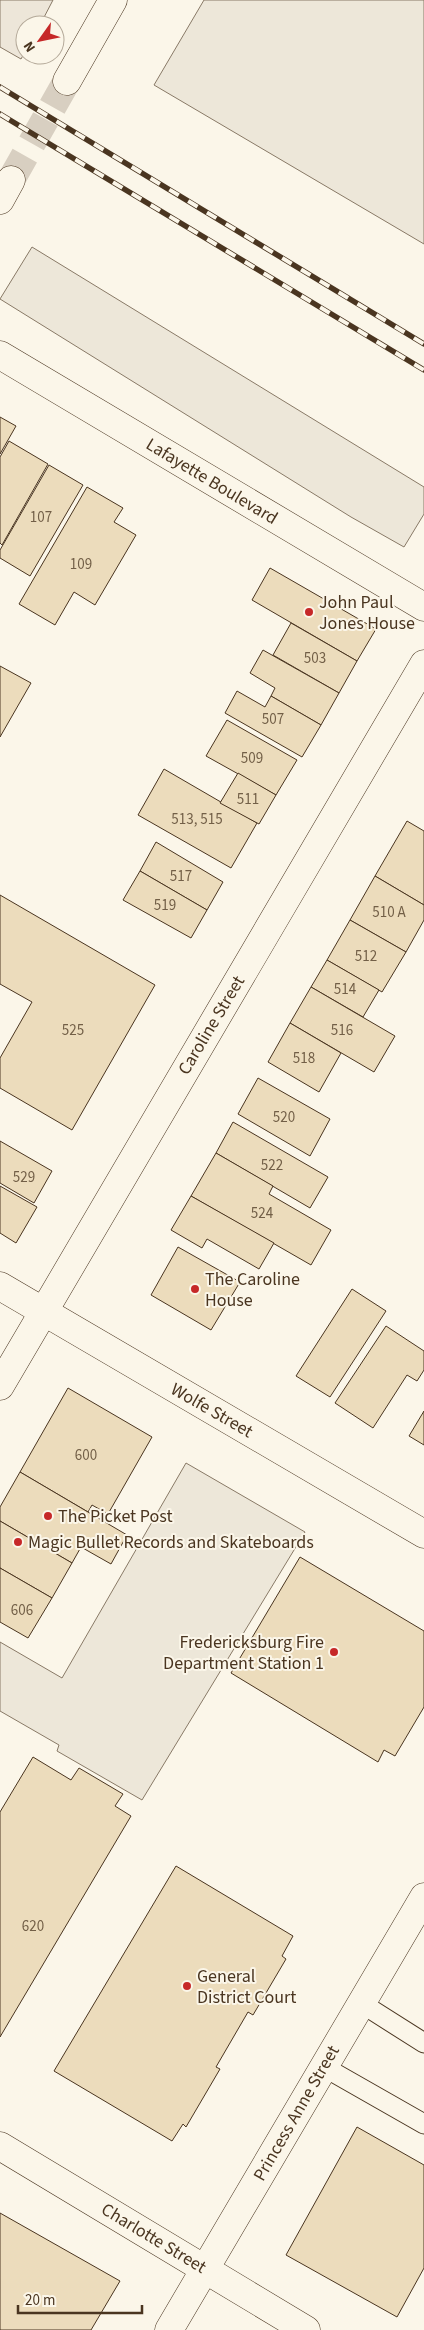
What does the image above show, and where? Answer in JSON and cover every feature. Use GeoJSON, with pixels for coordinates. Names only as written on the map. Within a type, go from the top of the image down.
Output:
{"type":"FeatureCollection","features":[{"type":"Feature","properties":{"kind":"main road"},"geometry":{"type":"LineString","coordinates":[[67,81],[114,0]]}},
{"type":"Feature","properties":{"kind":"main road","name":"Lafayette Boulevard"},"geometry":{"type":"LineString","coordinates":[[0,355],[424,607]]}},
{"type":"Feature","properties":{"kind":"main road","name":"Caroline Street"},"geometry":{"type":"LineString","coordinates":[[0,1386],[424,664]]}},
{"type":"Feature","properties":{"kind":"main road","name":"Wolfe Street"},"geometry":{"type":"LineString","coordinates":[[0,1286],[424,1534]]}},
{"type":"Feature","properties":{"kind":"main road","name":"Princess Anne Street"},"geometry":{"type":"LineString","coordinates":[[169,2330],[424,1897]]}},
{"type":"Feature","properties":{"kind":"main road","name":"Charlotte Street"},"geometry":{"type":"LineString","coordinates":[[0,2146],[306,2330]]}},
{"type":"Feature","properties":{"kind":"lane"},"geometry":{"type":"LineString","coordinates":[[361,2003],[424,2042]]}},
{"type":"Feature","properties":{"kind":"lane"},"geometry":{"type":"LineString","coordinates":[[324,2067],[424,2124]]}},
{"type":"Feature","properties":{"kind":"shaded area"},"geometry":{"type":"Polygon","coordinates":[[[0,0],[53,0],[45,15],[15,15],[15,56],[0,47],[0,0]]]}},
{"type":"Feature","properties":{"kind":"shaded area"},"geometry":{"type":"Polygon","coordinates":[[[204,0],[424,0],[424,244],[154,85],[204,0]]]}},
{"type":"Feature","properties":{"kind":"shaded area"},"geometry":{"type":"Polygon","coordinates":[[[32,247],[424,487],[424,514],[404,547],[351,517],[0,299],[32,247]]]}},
{"type":"Feature","properties":{"kind":"shaded area"},"geometry":{"type":"Polygon","coordinates":[[[186,1463],[305,1532],[142,1800],[57,1751],[59,1745],[0,1711],[0,1642],[62,1678],[186,1463]]]}},
{"type":"Feature","properties":{"kind":"building"},"geometry":{"type":"Polygon","coordinates":[[[0,417],[16,426],[0,454],[0,417]]]}},
{"type":"Feature","properties":{"kind":"building"},"geometry":{"type":"Polygon","coordinates":[[[9,441],[48,464],[2,545],[0,543],[0,457],[9,441]]]}},
{"type":"Feature","properties":{"kind":"building"},"geometry":{"type":"Polygon","coordinates":[[[49,465],[83,485],[30,576],[0,558],[0,550],[49,465]]]}},
{"type":"Feature","properties":{"kind":"building"},"geometry":{"type":"Polygon","coordinates":[[[87,487],[123,508],[114,522],[136,535],[95,605],[74,592],[55,625],[19,604],[87,487]]]}},
{"type":"Feature","properties":{"kind":"building","name":"John Paul Jones House"},"geometry":{"type":"Polygon","coordinates":[[[270,568],[376,629],[357,661],[252,600],[270,568]]]}},
{"type":"Feature","properties":{"kind":"building"},"geometry":{"type":"Polygon","coordinates":[[[291,623],[357,661],[339,693],[273,655],[291,623]]]}},
{"type":"Feature","properties":{"kind":"building"},"geometry":{"type":"Polygon","coordinates":[[[263,650],[339,693],[321,725],[271,696],[275,688],[250,673],[263,650]]]}},
{"type":"Feature","properties":{"kind":"building"},"geometry":{"type":"Polygon","coordinates":[[[0,666],[31,683],[0,737],[0,666]]]}},
{"type":"Feature","properties":{"kind":"building"},"geometry":{"type":"Polygon","coordinates":[[[237,691],[265,707],[271,696],[321,725],[302,757],[225,713],[237,691]]]}},
{"type":"Feature","properties":{"kind":"building"},"geometry":{"type":"Polygon","coordinates":[[[227,720],[297,760],[276,795],[206,756],[227,720]]]}},
{"type":"Feature","properties":{"kind":"building"},"geometry":{"type":"Polygon","coordinates":[[[164,769],[257,823],[231,868],[138,815],[164,769]]]}},
{"type":"Feature","properties":{"kind":"building"},"geometry":{"type":"Polygon","coordinates":[[[238,773],[276,795],[259,824],[220,803],[238,773]]]}},
{"type":"Feature","properties":{"kind":"building"},"geometry":{"type":"Polygon","coordinates":[[[407,821],[424,831],[424,905],[375,876],[407,821]]]}},
{"type":"Feature","properties":{"kind":"building"},"geometry":{"type":"Polygon","coordinates":[[[156,842],[223,882],[207,910],[140,871],[156,842]]]}},
{"type":"Feature","properties":{"kind":"building"},"geometry":{"type":"Polygon","coordinates":[[[140,871],[207,910],[191,938],[123,900],[140,871]]]}},
{"type":"Feature","properties":{"kind":"building"},"geometry":{"type":"Polygon","coordinates":[[[375,876],[424,905],[424,920],[406,952],[350,920],[375,876]]]}},
{"type":"Feature","properties":{"kind":"building"},"geometry":{"type":"Polygon","coordinates":[[[0,895],[155,985],[72,1130],[0,1088],[0,1058],[32,1002],[0,984],[0,895]]]}},
{"type":"Feature","properties":{"kind":"building"},"geometry":{"type":"Polygon","coordinates":[[[350,920],[406,952],[382,992],[327,960],[350,920]]]}},
{"type":"Feature","properties":{"kind":"building"},"geometry":{"type":"Polygon","coordinates":[[[327,960],[379,990],[363,1017],[311,987],[327,960]]]}},
{"type":"Feature","properties":{"kind":"building"},"geometry":{"type":"Polygon","coordinates":[[[311,987],[395,1036],[374,1072],[290,1023],[311,987]]]}},
{"type":"Feature","properties":{"kind":"building"},"geometry":{"type":"Polygon","coordinates":[[[290,1023],[341,1053],[319,1092],[268,1062],[290,1023]]]}},
{"type":"Feature","properties":{"kind":"building"},"geometry":{"type":"Polygon","coordinates":[[[258,1078],[330,1119],[310,1156],[238,1114],[258,1078]]]}},
{"type":"Feature","properties":{"kind":"building"},"geometry":{"type":"Polygon","coordinates":[[[233,1122],[328,1177],[310,1208],[216,1153],[233,1122]]]}},
{"type":"Feature","properties":{"kind":"building"},"geometry":{"type":"Polygon","coordinates":[[[0,1141],[52,1171],[34,1203],[0,1183],[0,1141]]]}},
{"type":"Feature","properties":{"kind":"building"},"geometry":{"type":"Polygon","coordinates":[[[216,1153],[273,1186],[269,1194],[331,1230],[311,1265],[191,1196],[216,1153]]]}},
{"type":"Feature","properties":{"kind":"building"},"geometry":{"type":"Polygon","coordinates":[[[0,1186],[37,1207],[16,1243],[0,1233],[0,1186]]]}},
{"type":"Feature","properties":{"kind":"building"},"geometry":{"type":"Polygon","coordinates":[[[191,1196],[274,1243],[259,1269],[207,1239],[202,1248],[171,1230],[191,1196]]]}},
{"type":"Feature","properties":{"kind":"building","name":"The Caroline House"},"geometry":{"type":"Polygon","coordinates":[[[178,1247],[240,1282],[211,1330],[151,1295],[178,1247]]]}},
{"type":"Feature","properties":{"kind":"building"},"geometry":{"type":"Polygon","coordinates":[[[352,1289],[386,1311],[330,1397],[296,1376],[352,1289]]]}},
{"type":"Feature","properties":{"kind":"building"},"geometry":{"type":"Polygon","coordinates":[[[386,1326],[424,1351],[424,1370],[417,1381],[407,1375],[373,1428],[335,1403],[386,1326]]]}},
{"type":"Feature","properties":{"kind":"building"},"geometry":{"type":"Polygon","coordinates":[[[68,1388],[152,1437],[108,1514],[92,1505],[88,1512],[20,1472],[68,1388]]]}},
{"type":"Feature","properties":{"kind":"building"},"geometry":{"type":"Polygon","coordinates":[[[424,1411],[424,1445],[409,1436],[424,1411]]]}},
{"type":"Feature","properties":{"kind":"building","name":"The Picket Post"},"geometry":{"type":"Polygon","coordinates":[[[20,1472],[127,1535],[111,1564],[81,1547],[72,1563],[0,1521],[0,1507],[20,1472]]]}},
{"type":"Feature","properties":{"kind":"building","name":"Magic Bullet Records and Skateboards"},"geometry":{"type":"Polygon","coordinates":[[[0,1521],[72,1563],[52,1598],[0,1568],[0,1521]]]}},
{"type":"Feature","properties":{"kind":"building","name":"Fredericksburg Fire Department Station 1"},"geometry":{"type":"Polygon","coordinates":[[[300,1557],[424,1631],[424,1707],[395,1756],[384,1750],[378,1762],[231,1673],[300,1557]]]}},
{"type":"Feature","properties":{"kind":"building"},"geometry":{"type":"Polygon","coordinates":[[[0,1568],[52,1598],[28,1638],[0,1622],[0,1568]]]}},
{"type":"Feature","properties":{"kind":"building"},"geometry":{"type":"Polygon","coordinates":[[[33,1757],[71,1780],[79,1768],[123,1794],[115,1806],[131,1816],[0,2037],[0,1812],[33,1757]]]}},
{"type":"Feature","properties":{"kind":"building","name":"General District Court"},"geometry":{"type":"Polygon","coordinates":[[[176,1866],[293,1936],[282,1956],[286,1959],[253,2015],[248,2012],[216,2067],[220,2069],[186,2127],[183,2124],[172,2141],[54,2071],[176,1866]]]}},
{"type":"Feature","properties":{"kind":"building"},"geometry":{"type":"Polygon","coordinates":[[[357,2127],[424,2165],[424,2268],[397,2317],[286,2255],[357,2127]]]}},
{"type":"Feature","properties":{"kind":"building"},"geometry":{"type":"Polygon","coordinates":[[[0,2213],[120,2281],[91,2330],[0,2330],[0,2213]]]}},
{"type":"Feature","properties":{"kind":"tunnel"},"geometry":{"type":"LineString","coordinates":[[11,180],[67,81]]}},
{"type":"Feature","properties":{"kind":"railway"},"geometry":{"type":"LineString","coordinates":[[0,87],[424,344]]}},
{"type":"Feature","properties":{"kind":"railway"},"geometry":{"type":"LineString","coordinates":[[0,114],[424,370]]}},
{"type":"Feature","properties":{"kind":"place","name":"John Paul Jones House"},"geometry":{"type":"Point","coordinates":[309,612]}},
{"type":"Feature","properties":{"kind":"place","name":"The Caroline House"},"geometry":{"type":"Point","coordinates":[195,1289]}},
{"type":"Feature","properties":{"kind":"place","name":"The Picket Post"},"geometry":{"type":"Point","coordinates":[48,1516]}},
{"type":"Feature","properties":{"kind":"place","name":"Magic Bullet Records and Skateboards"},"geometry":{"type":"Point","coordinates":[18,1542]}},
{"type":"Feature","properties":{"kind":"place","name":"Fredericksburg Fire Department Station 1"},"geometry":{"type":"Point","coordinates":[334,1652]}},
{"type":"Feature","properties":{"kind":"place","name":"General District Court"},"geometry":{"type":"Point","coordinates":[187,1986]}}]}
